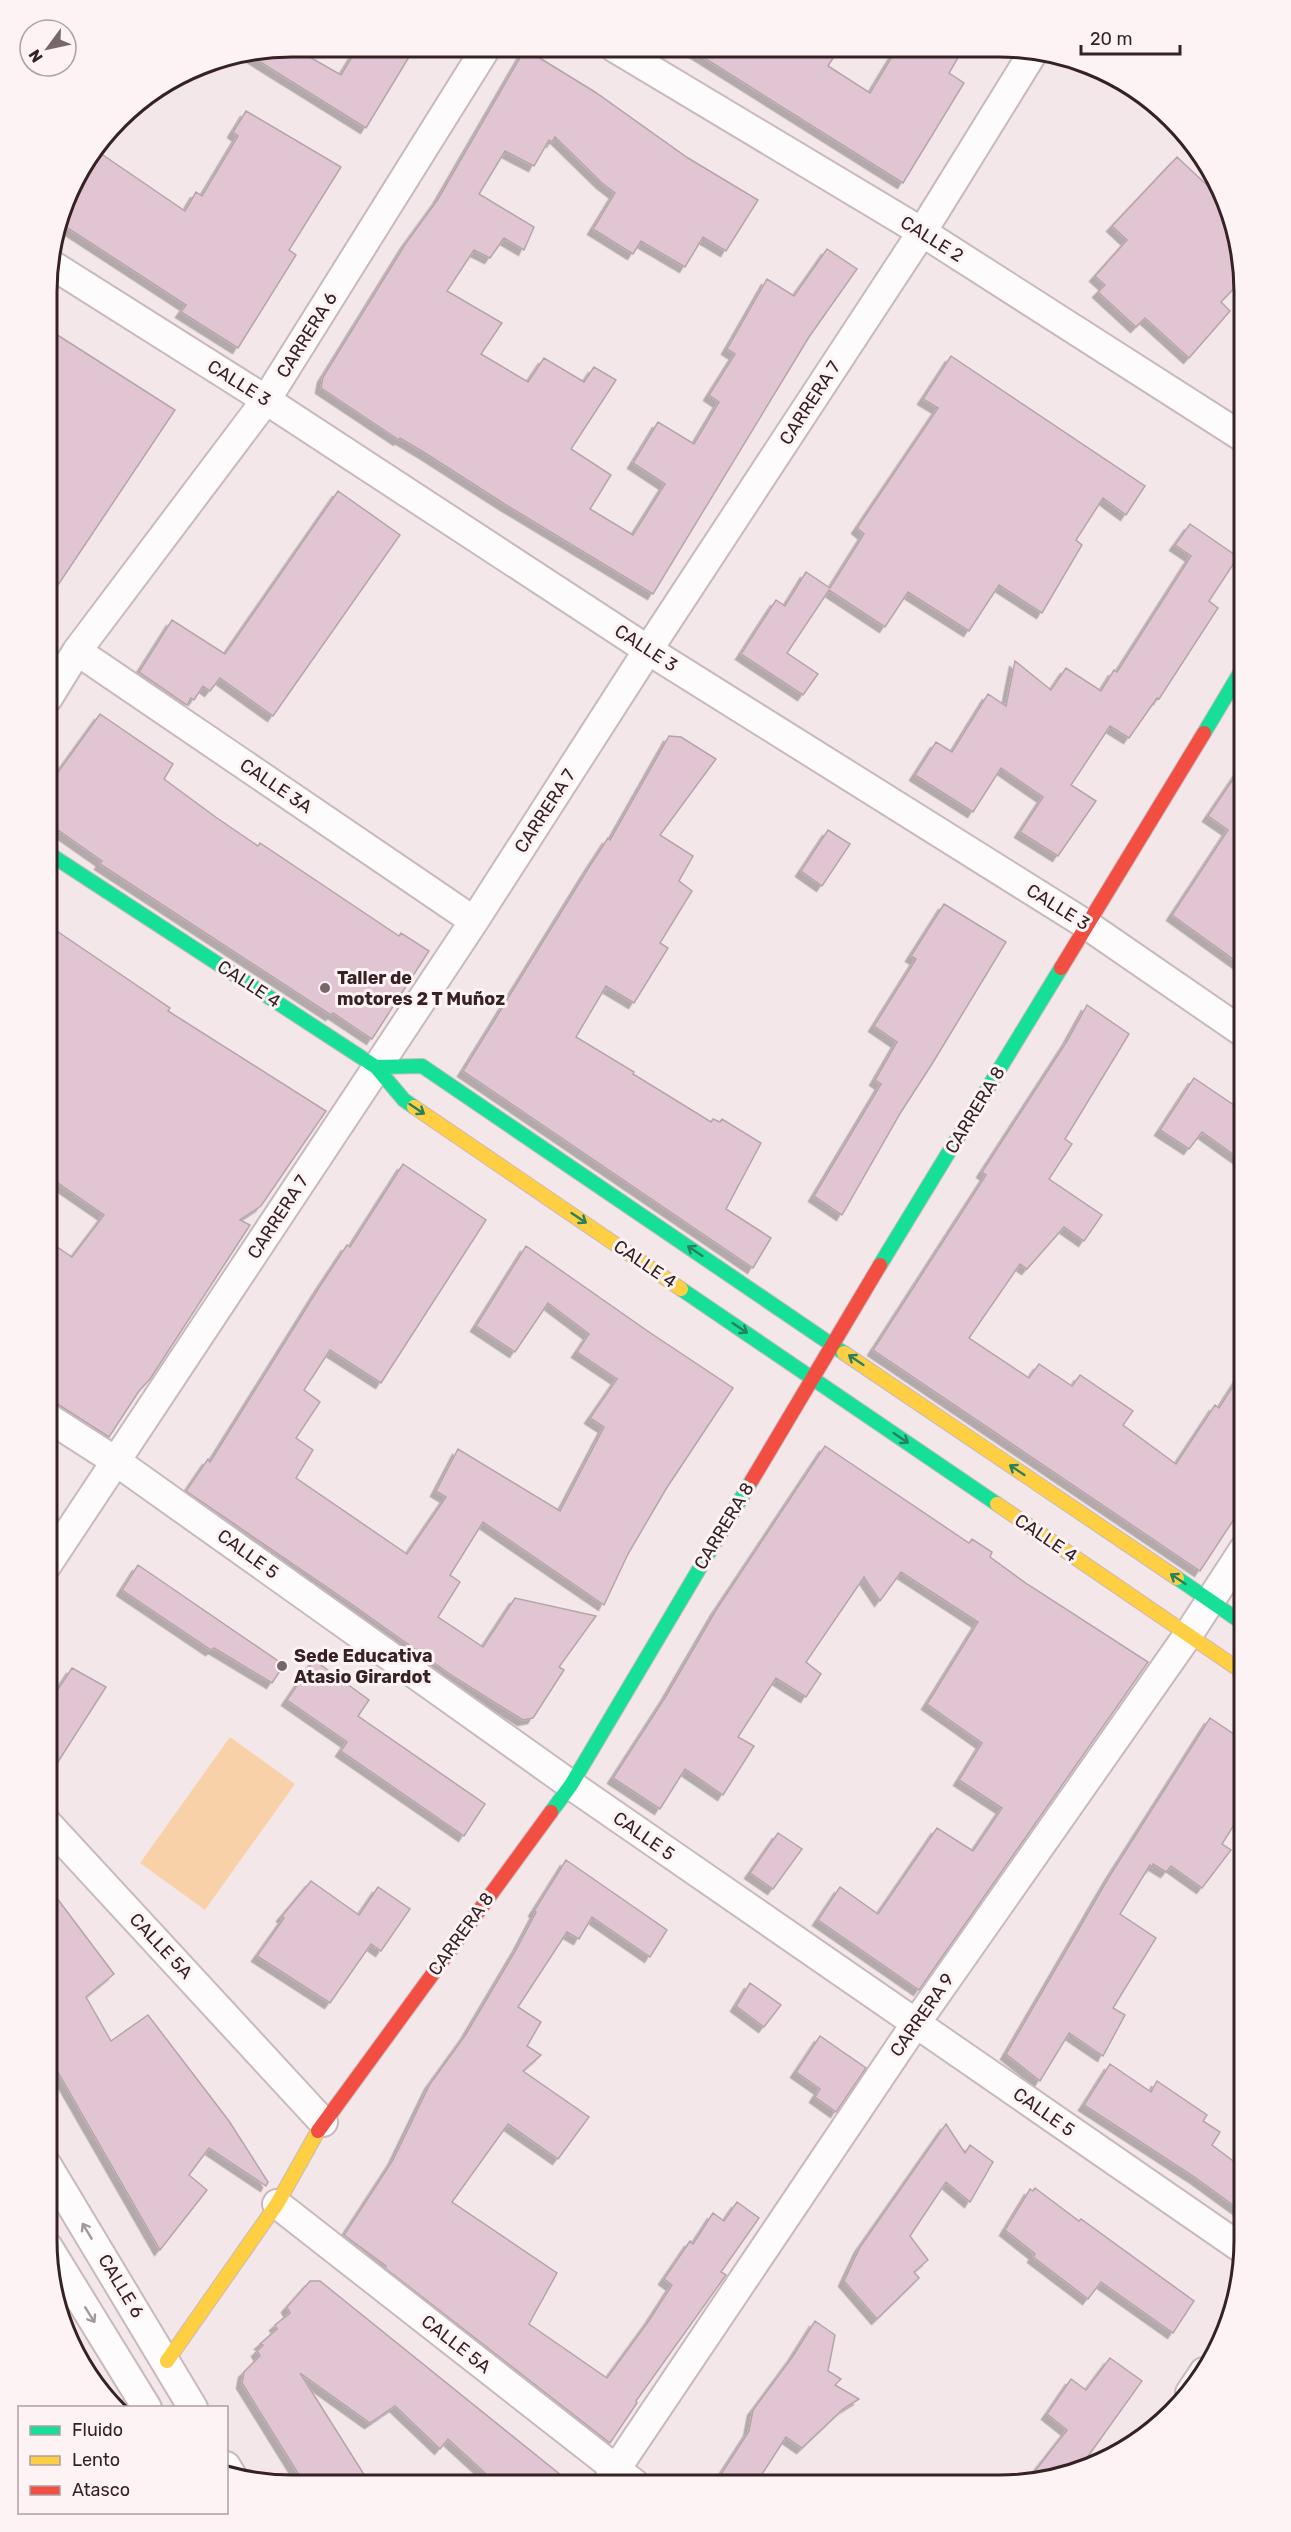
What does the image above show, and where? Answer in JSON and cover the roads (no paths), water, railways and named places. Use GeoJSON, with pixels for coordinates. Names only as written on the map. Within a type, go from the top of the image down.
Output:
{"type":"FeatureCollection","features":[{"type":"Feature","properties":{"kind":"street","name":"CARRERA 6"},"geometry":{"type":"LineString","coordinates":[[57,684],[78,651],[266,400],[480,57]]}},
{"type":"Feature","properties":{"kind":"street","name":"CALLE 2"},"geometry":{"type":"LineString","coordinates":[[630,57],[922,232],[1234,432]]}},
{"type":"Feature","properties":{"kind":"street","name":"CARRERA 7"},"geometry":{"type":"LineString","coordinates":[[57,1550],[474,921],[648,650],[922,232],[1029,59]]}},
{"type":"Feature","properties":{"kind":"street","name":"CALLE 3"},"geometry":{"type":"LineString","coordinates":[[59,269],[266,400],[648,650],[1087,926],[1234,1026]]}},
{"type":"Feature","properties":{"kind":"street","name":"CALLE 3A"},"geometry":{"type":"LineString","coordinates":[[78,651],[474,921]]}},
{"type":"Feature","properties":{"kind":"street","name":"CARRERA 8"},"geometry":{"type":"LineString","coordinates":[[167,2361],[277,2204],[323,2122],[571,1785],[812,1378],[1234,683]]}},
{"type":"Feature","properties":{"kind":"street","name":"CALLE 4"},"geometry":{"type":"LineString","coordinates":[[57,859],[376,1068],[404,1100],[1234,1666]]}},
{"type":"Feature","properties":{"kind":"street"},"geometry":{"type":"LineString","coordinates":[[376,1068],[422,1066],[1234,1617]]}},
{"type":"Feature","properties":{"kind":"street","name":"CALLE 5"},"geometry":{"type":"LineString","coordinates":[[57,1423],[117,1462],[571,1785],[1234,2243]]}},
{"type":"Feature","properties":{"kind":"street","name":"CARRERA 9"},"geometry":{"type":"LineString","coordinates":[[622,2475],[916,2023],[1188,1635],[1234,1564]]}},
{"type":"Feature","properties":{"kind":"street","name":"CALLE 5A"},"geometry":{"type":"LineString","coordinates":[[57,1834],[323,2122]]}},
{"type":"Feature","properties":{"kind":"street","name":"CALLE 6"},"geometry":{"type":"LineString","coordinates":[[57,2180],[192,2406]]}},
{"type":"Feature","properties":{"kind":"street","name":"CALLE 5A"},"geometry":{"type":"LineString","coordinates":[[277,2204],[614,2475]]}},
{"type":"Feature","properties":{"kind":"street"},"geometry":{"type":"LineString","coordinates":[[59,2265],[140,2405]]}},
{"type":"Feature","properties":{"kind":"place","name":"Taller de motores 2 T Muñoz"},"geometry":{"type":"Point","coordinates":[325,988]}},
{"type":"Feature","properties":{"kind":"place","name":"Sede Educativa Atasio Girardot"},"geometry":{"type":"Point","coordinates":[282,1666]}}]}
